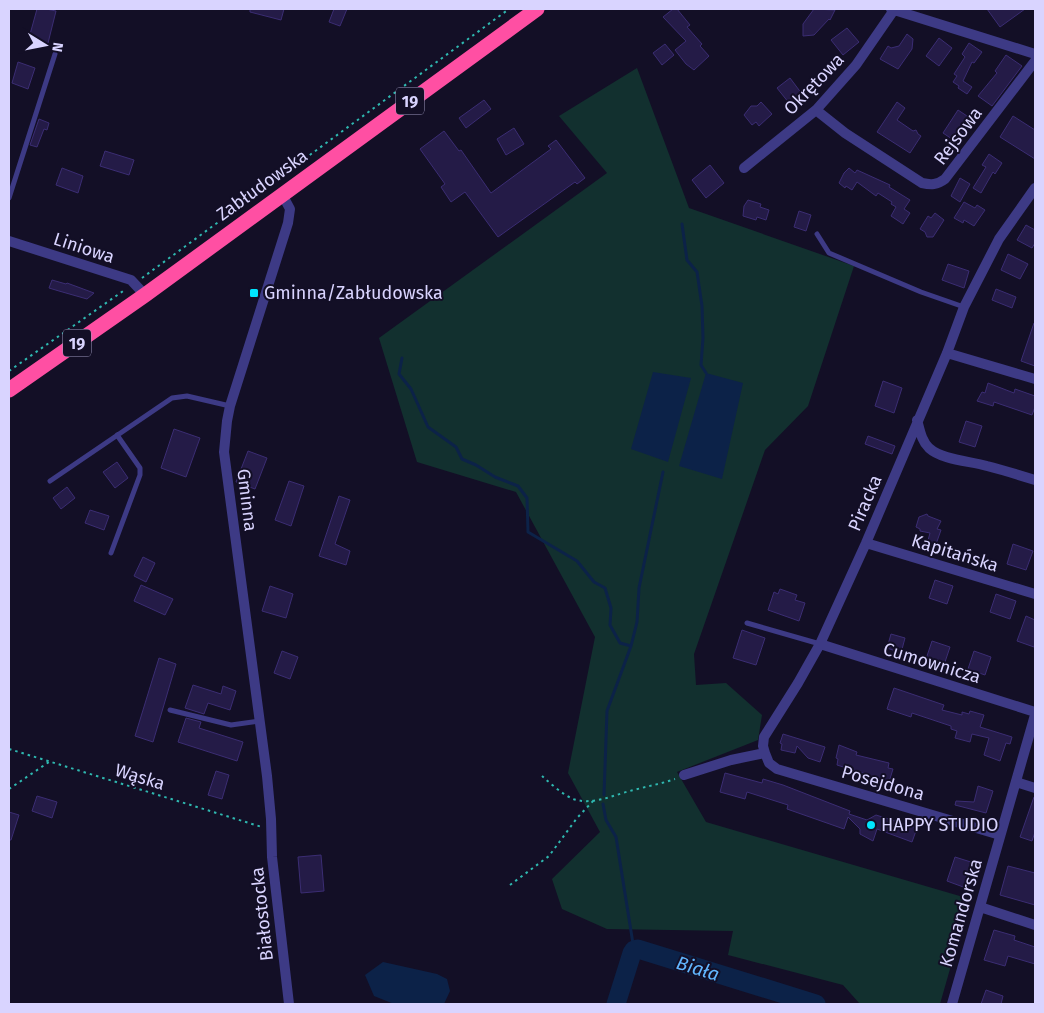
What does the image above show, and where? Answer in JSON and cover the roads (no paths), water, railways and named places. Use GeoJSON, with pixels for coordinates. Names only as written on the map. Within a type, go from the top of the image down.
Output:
{"type":"FeatureCollection","features":[{"type":"Feature","properties":{"kind":"highway","name":"Zabłudowska"},"geometry":{"type":"LineString","coordinates":[[9,390],[144,295],[537,9]]}},
{"type":"Feature","properties":{"kind":"street"},"geometry":{"type":"LineString","coordinates":[[892,9],[1035,54]]}},
{"type":"Feature","properties":{"kind":"street","name":"Okrętowa"},"geometry":{"type":"LineString","coordinates":[[744,168],[816,110],[856,65],[892,9]]}},
{"type":"Feature","properties":{"kind":"street","name":"Rejsowa"},"geometry":{"type":"LineString","coordinates":[[816,110],[845,133],[922,183],[938,184],[945,179],[1035,61]]}},
{"type":"Feature","properties":{"kind":"street","name":"Piracka"},"geometry":{"type":"LineString","coordinates":[[765,754],[763,746],[764,737],[820,644],[866,543],[947,352],[964,306],[999,239],[1035,188]]}},
{"type":"Feature","properties":{"kind":"street","name":"Gminna"},"geometry":{"type":"LineString","coordinates":[[268,823],[259,721],[224,452],[230,406],[288,223],[290,209],[282,194]]}},
{"type":"Feature","properties":{"kind":"street","name":"Liniowa"},"geometry":{"type":"LineString","coordinates":[[9,241],[131,280],[144,295]]}},
{"type":"Feature","properties":{"kind":"street"},"geometry":{"type":"LineString","coordinates":[[947,352],[1035,379]]}},
{"type":"Feature","properties":{"kind":"street"},"geometry":{"type":"LineString","coordinates":[[917,420],[921,438],[927,447],[934,452],[1035,480]]}},
{"type":"Feature","properties":{"kind":"street","name":"Kapitańska"},"geometry":{"type":"LineString","coordinates":[[866,543],[1035,594]]}},
{"type":"Feature","properties":{"kind":"street","name":"Cumownicza"},"geometry":{"type":"LineString","coordinates":[[820,644],[1035,713]]}},
{"type":"Feature","properties":{"kind":"street","name":"Komandorska"},"geometry":{"type":"LineString","coordinates":[[952,1004],[1035,713]]}},
{"type":"Feature","properties":{"kind":"street"},"geometry":{"type":"LineString","coordinates":[[684,775],[731,760],[765,754]]}},
{"type":"Feature","properties":{"kind":"street","name":"Posejdona"},"geometry":{"type":"LineString","coordinates":[[765,754],[769,763],[777,769],[1000,835]]}},
{"type":"Feature","properties":{"kind":"street"},"geometry":{"type":"LineString","coordinates":[[1016,782],[1035,788]]}},
{"type":"Feature","properties":{"kind":"street","name":"Białostocka"},"geometry":{"type":"LineString","coordinates":[[268,823],[289,1004]]}},
{"type":"Feature","properties":{"kind":"street"},"geometry":{"type":"LineString","coordinates":[[980,907],[1035,925]]}},
{"type":"Feature","properties":{"kind":"lane"},"geometry":{"type":"LineString","coordinates":[[9,198],[55,54]]}},
{"type":"Feature","properties":{"kind":"lane"},"geometry":{"type":"LineString","coordinates":[[817,234],[829,253],[920,292],[964,306]]}},
{"type":"Feature","properties":{"kind":"lane"},"geometry":{"type":"LineString","coordinates":[[50,481],[172,398],[187,396],[230,406]]}},
{"type":"Feature","properties":{"kind":"lane"},"geometry":{"type":"LineString","coordinates":[[111,553],[140,475],[140,468],[117,436]]}},
{"type":"Feature","properties":{"kind":"lane"},"geometry":{"type":"LineString","coordinates":[[747,623],[820,644]]}},
{"type":"Feature","properties":{"kind":"lane"},"geometry":{"type":"LineString","coordinates":[[170,710],[231,725],[259,721]]}},
{"type":"Feature","properties":{"kind":"water"},"geometry":{"type":"Polygon","coordinates":[[[653,372],[691,378],[668,462],[631,449],[653,372]]]}},
{"type":"Feature","properties":{"kind":"water"},"geometry":{"type":"Polygon","coordinates":[[[706,373],[743,383],[722,479],[679,466],[706,373]]]}},
{"type":"Feature","properties":{"kind":"water"},"geometry":{"type":"Polygon","coordinates":[[[383,962],[437,974],[447,979],[450,991],[444,1004],[394,1004],[374,996],[365,975],[383,962]]]}},
{"type":"Feature","properties":{"kind":"waterway"},"geometry":{"type":"LineString","coordinates":[[682,224],[687,260],[697,272],[702,306],[703,338],[701,365],[706,373]]}},
{"type":"Feature","properties":{"kind":"waterway"},"geometry":{"type":"LineString","coordinates":[[402,358],[399,374],[411,389],[428,427],[456,447],[462,459],[495,477],[518,486],[527,498],[528,532],[577,561],[594,582],[605,588],[611,608],[610,625],[620,643],[631,646]]}},
{"type":"Feature","properties":{"kind":"waterway"},"geometry":{"type":"LineString","coordinates":[[604,795],[607,711],[631,646],[637,622],[639,588],[663,472]]}},
{"type":"Feature","properties":{"kind":"waterway"},"geometry":{"type":"LineString","coordinates":[[603,804],[606,820],[616,837],[634,950]]}},
{"type":"Feature","properties":{"kind":"waterway","name":"Biała"},"geometry":{"type":"LineString","coordinates":[[616,1004],[632,953],[638,949],[816,1004]]}},
{"type":"Feature","properties":{"kind":"place","name":"Gminna/Zabłudowska"},"geometry":{"type":"Point","coordinates":[254,293]}},
{"type":"Feature","properties":{"kind":"place","name":"HAPPY STUDIO"},"geometry":{"type":"Point","coordinates":[871,825]}}]}
